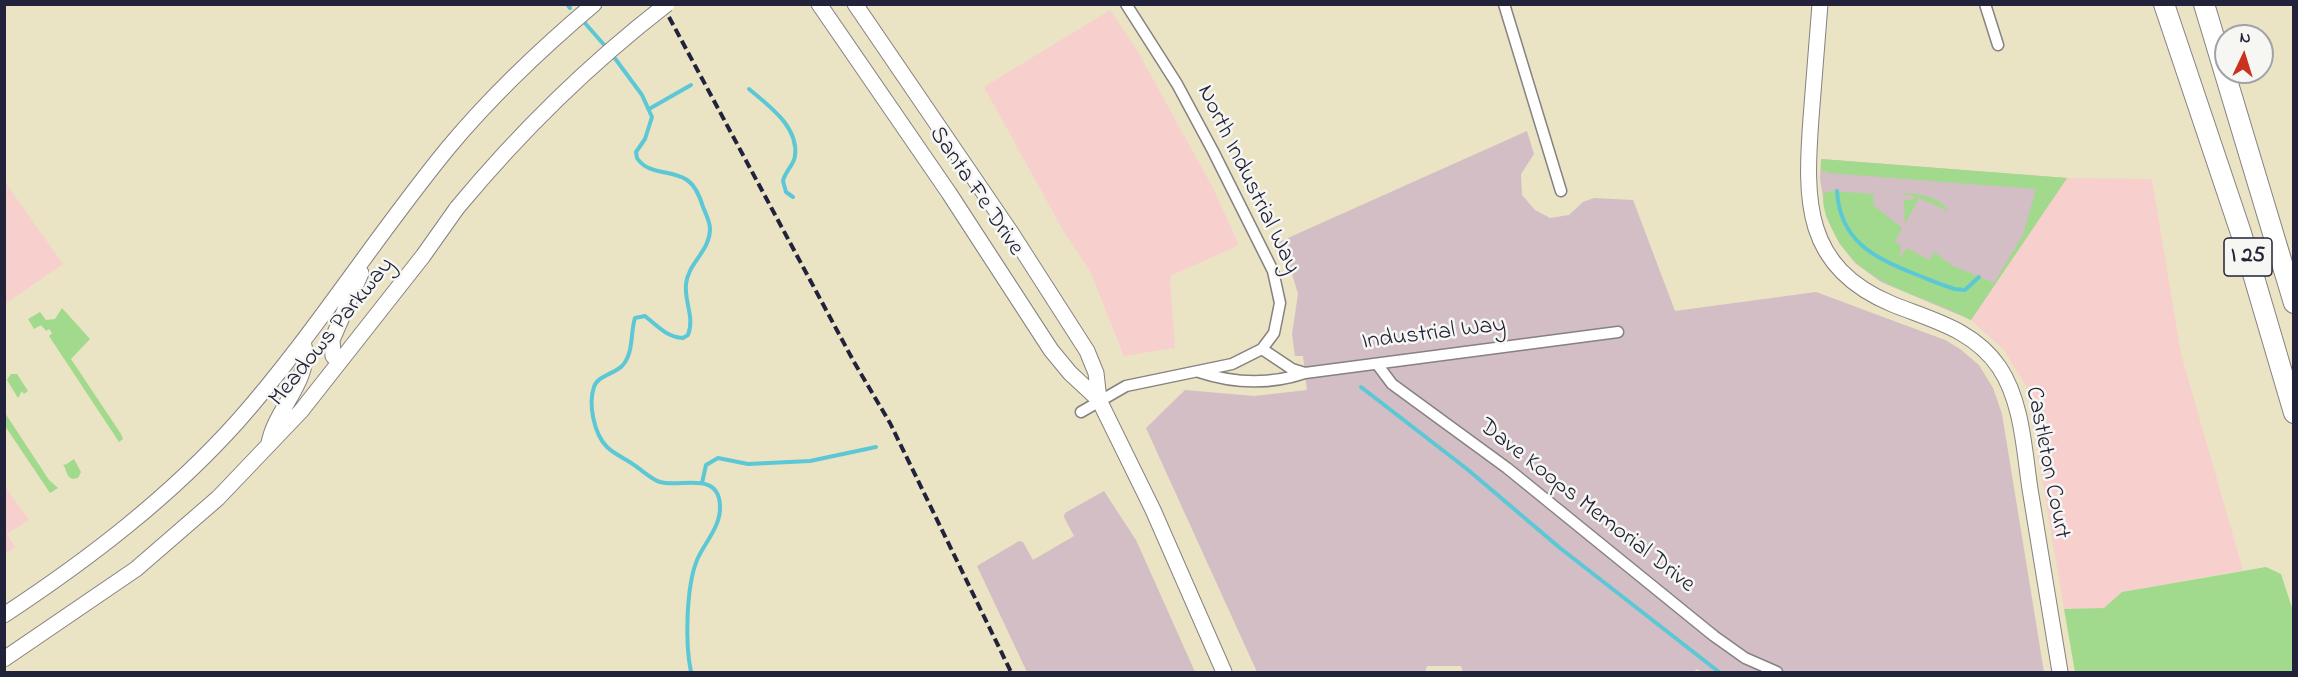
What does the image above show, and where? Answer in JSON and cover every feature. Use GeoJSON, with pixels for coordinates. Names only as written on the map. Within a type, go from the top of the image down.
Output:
{"type":"FeatureCollection","features":[{"type":"Feature","properties":{"kind":"highway","name":"I 25"},"geometry":{"type":"LineString","coordinates":[[2198,4],[2214,47]]}},
{"type":"Feature","properties":{"kind":"highway"},"geometry":{"type":"LineString","coordinates":[[2204,4],[2214,46]]}},
{"type":"Feature","properties":{"kind":"highway","name":"I 25"},"geometry":{"type":"LineString","coordinates":[[2165,6],[2241,233],[2294,413]]}},
{"type":"Feature","properties":{"kind":"highway","name":"I 25"},"geometry":{"type":"LineString","coordinates":[[2226,84],[2294,303]]}},
{"type":"Feature","properties":{"kind":"main road","name":"Meadows Parkway"},"geometry":{"type":"LineString","coordinates":[[4,615],[81,562],[153,503],[236,422],[303,341],[422,181],[496,94],[552,40],[594,4]]}},
{"type":"Feature","properties":{"kind":"main road","name":"Meadows Parkway"},"geometry":{"type":"LineString","coordinates":[[4,659],[136,569],[218,498],[268,447],[339,362],[423,256],[457,208],[506,150],[564,90],[667,4]]}},
{"type":"Feature","properties":{"kind":"main road","name":"Santa Fe Drive"},"geometry":{"type":"LineString","coordinates":[[819,4],[955,202],[1051,350],[1070,373],[1099,400]]}},
{"type":"Feature","properties":{"kind":"main road","name":"Santa Fe Drive"},"geometry":{"type":"LineString","coordinates":[[855,4],[1075,332],[1093,363],[1099,400],[1153,510],[1224,672]]}},
{"type":"Feature","properties":{"kind":"main road","name":"Castleton Court"},"geometry":{"type":"LineString","coordinates":[[1820,4],[1807,178],[1812,222],[1827,251],[1851,279],[1879,298],[1962,332],[1981,345],[2000,368],[2011,390],[2019,421],[2060,672]]}},
{"type":"Feature","properties":{"kind":"main road"},"geometry":{"type":"LineString","coordinates":[[339,362],[333,356],[332,340],[361,278],[361,264]]}},
{"type":"Feature","properties":{"kind":"main road"},"geometry":{"type":"LineString","coordinates":[[268,447],[272,430],[299,382],[307,355],[303,341]]}},
{"type":"Feature","properties":{"kind":"street","name":"North Industrial Way"},"geometry":{"type":"LineString","coordinates":[[1126,4],[1177,84],[1273,271],[1279,288],[1278,318],[1274,333],[1262,350]]}},
{"type":"Feature","properties":{"kind":"street"},"geometry":{"type":"LineString","coordinates":[[1504,4],[1561,190]]}},
{"type":"Feature","properties":{"kind":"street"},"geometry":{"type":"LineString","coordinates":[[1985,4],[1998,45]]}},
{"type":"Feature","properties":{"kind":"street","name":"Industrial Way"},"geometry":{"type":"LineString","coordinates":[[1305,373],[1618,332]]}},
{"type":"Feature","properties":{"kind":"street"},"geometry":{"type":"LineString","coordinates":[[1081,412],[1126,386],[1232,364],[1262,350],[1292,369],[1305,373]]}},
{"type":"Feature","properties":{"kind":"street","name":"Dave Koops Memorial Drive"},"geometry":{"type":"LineString","coordinates":[[1377,364],[1392,384],[1507,468],[1727,646],[1745,658],[1777,672]]}},
{"type":"Feature","properties":{"kind":"street"},"geometry":{"type":"LineString","coordinates":[[1196,371],[1221,380],[1248,383],[1286,379],[1305,373]]}},
{"type":"Feature","properties":{"kind":"shaded area"},"geometry":{"type":"Polygon","coordinates":[[[1110,10],[1138,52],[1213,188],[1238,243],[1237,246],[1170,276],[1175,348],[1124,356],[1090,271],[1064,232],[984,87],[1110,10]]]}},
{"type":"Feature","properties":{"kind":"shaded area"},"geometry":{"type":"Polygon","coordinates":[[[1527,131],[1534,154],[1521,174],[1522,195],[1535,210],[1550,218],[1569,215],[1583,202],[1594,198],[1633,200],[1675,311],[1816,292],[1945,340],[1979,365],[1993,388],[2002,414],[2044,672],[1702,672],[1697,669],[1693,672],[1463,672],[1461,666],[1427,666],[1425,672],[1257,672],[1146,428],[1185,390],[1254,396],[1307,390],[1303,356],[1295,356],[1292,334],[1298,294],[1279,242],[1527,131]]]}},
{"type":"Feature","properties":{"kind":"shaded area"},"geometry":{"type":"Polygon","coordinates":[[[1821,159],[2067,178],[1971,320],[1881,282],[1855,263],[1839,243],[1826,216],[1820,179],[1821,159]]]}},
{"type":"Feature","properties":{"kind":"shaded area"},"geometry":{"type":"Polygon","coordinates":[[[2067,178],[2152,179],[2181,354],[2243,570],[2122,592],[2110,605],[2096,610],[2064,609],[2026,386],[2004,350],[1971,320],[2067,178]]]}},
{"type":"Feature","properties":{"kind":"shaded area"},"geometry":{"type":"Polygon","coordinates":[[[5,182],[63,264],[4,304],[5,182]]]}},
{"type":"Feature","properties":{"kind":"shaded area"},"geometry":{"type":"Polygon","coordinates":[[[4,485],[29,520],[7,534],[15,547],[5,554],[4,485]]]}},
{"type":"Feature","properties":{"kind":"shaded area"},"geometry":{"type":"Polygon","coordinates":[[[1104,491],[1136,540],[1195,672],[1027,672],[977,566],[1019,541],[1023,542],[1033,560],[1074,536],[1064,517],[1065,513],[1104,491]]]}},
{"type":"Feature","properties":{"kind":"green space"},"geometry":{"type":"Polygon","coordinates":[[[1821,159],[2067,178],[1971,320],[1893,286],[1858,264],[1844,249],[1832,229],[1824,207],[1824,193],[1831,191],[1874,194],[1873,205],[1902,228],[1895,242],[1901,245],[1900,259],[1907,248],[1929,260],[1934,252],[1951,265],[1994,283],[2023,235],[2036,189],[1829,173],[1821,170],[1821,159]]]}},
{"type":"Feature","properties":{"kind":"green space"},"geometry":{"type":"Polygon","coordinates":[[[1905,193],[1935,199],[1941,202],[1948,211],[1919,198],[1905,224],[1904,200],[1913,200],[1914,196],[1905,195],[1905,193]]]}},
{"type":"Feature","properties":{"kind":"green space"},"geometry":{"type":"Polygon","coordinates":[[[62,308],[90,339],[71,359],[121,434],[123,439],[119,442],[49,336],[52,333],[49,329],[46,331],[41,325],[34,329],[28,319],[40,312],[46,320],[55,319],[62,308]]]}},
{"type":"Feature","properties":{"kind":"green space"},"geometry":{"type":"Polygon","coordinates":[[[11,374],[17,374],[28,391],[24,394],[22,391],[18,398],[7,380],[11,374]]]}},
{"type":"Feature","properties":{"kind":"green space"},"geometry":{"type":"Polygon","coordinates":[[[5,413],[49,480],[58,488],[50,493],[5,426],[5,413]]]}},
{"type":"Feature","properties":{"kind":"green space"},"geometry":{"type":"Polygon","coordinates":[[[74,459],[81,472],[78,478],[72,479],[68,476],[63,463],[65,465],[74,459]]]}},
{"type":"Feature","properties":{"kind":"green space"},"geometry":{"type":"Polygon","coordinates":[[[2266,567],[2281,574],[2293,611],[2293,672],[2075,672],[2064,609],[2104,608],[2122,592],[2266,567]]]}},
{"type":"Feature","properties":{"kind":"waterway"},"geometry":{"type":"LineString","coordinates":[[567,4],[570,8]]}},
{"type":"Feature","properties":{"kind":"waterway"},"geometry":{"type":"LineString","coordinates":[[584,22],[606,47]]}},
{"type":"Feature","properties":{"kind":"waterway"},"geometry":{"type":"LineString","coordinates":[[611,53],[642,95],[652,117],[645,139],[636,152],[637,158],[642,164],[654,170],[674,174],[690,182],[699,196],[710,226],[707,244],[691,270],[686,284],[690,316],[688,335],[683,338],[672,336],[645,316],[635,318],[626,361],[619,369],[596,383],[592,394],[592,410],[596,427],[602,441],[613,452],[660,482],[706,484],[718,495],[720,506],[718,520],[693,571],[687,631],[691,672]]}},
{"type":"Feature","properties":{"kind":"waterway"},"geometry":{"type":"LineString","coordinates":[[649,109],[691,85]]}},
{"type":"Feature","properties":{"kind":"waterway"},"geometry":{"type":"LineString","coordinates":[[749,89],[781,118],[792,136],[795,156],[783,181],[786,192],[793,197]]}},
{"type":"Feature","properties":{"kind":"waterway"},"geometry":{"type":"LineString","coordinates":[[1837,191],[1845,223],[1852,235],[1873,254],[1900,268],[1955,289],[1965,290],[1979,277]]}},
{"type":"Feature","properties":{"kind":"waterway"},"geometry":{"type":"LineString","coordinates":[[1361,387],[1467,469],[1560,548],[1719,672]]}},
{"type":"Feature","properties":{"kind":"waterway"},"geometry":{"type":"LineString","coordinates":[[702,483],[706,465],[718,458],[748,464],[810,461],[876,447]]}},
{"type":"Feature","properties":{"kind":"railway"},"geometry":{"type":"LineString","coordinates":[[669,17],[854,362],[890,423],[1011,672]]}}]}
